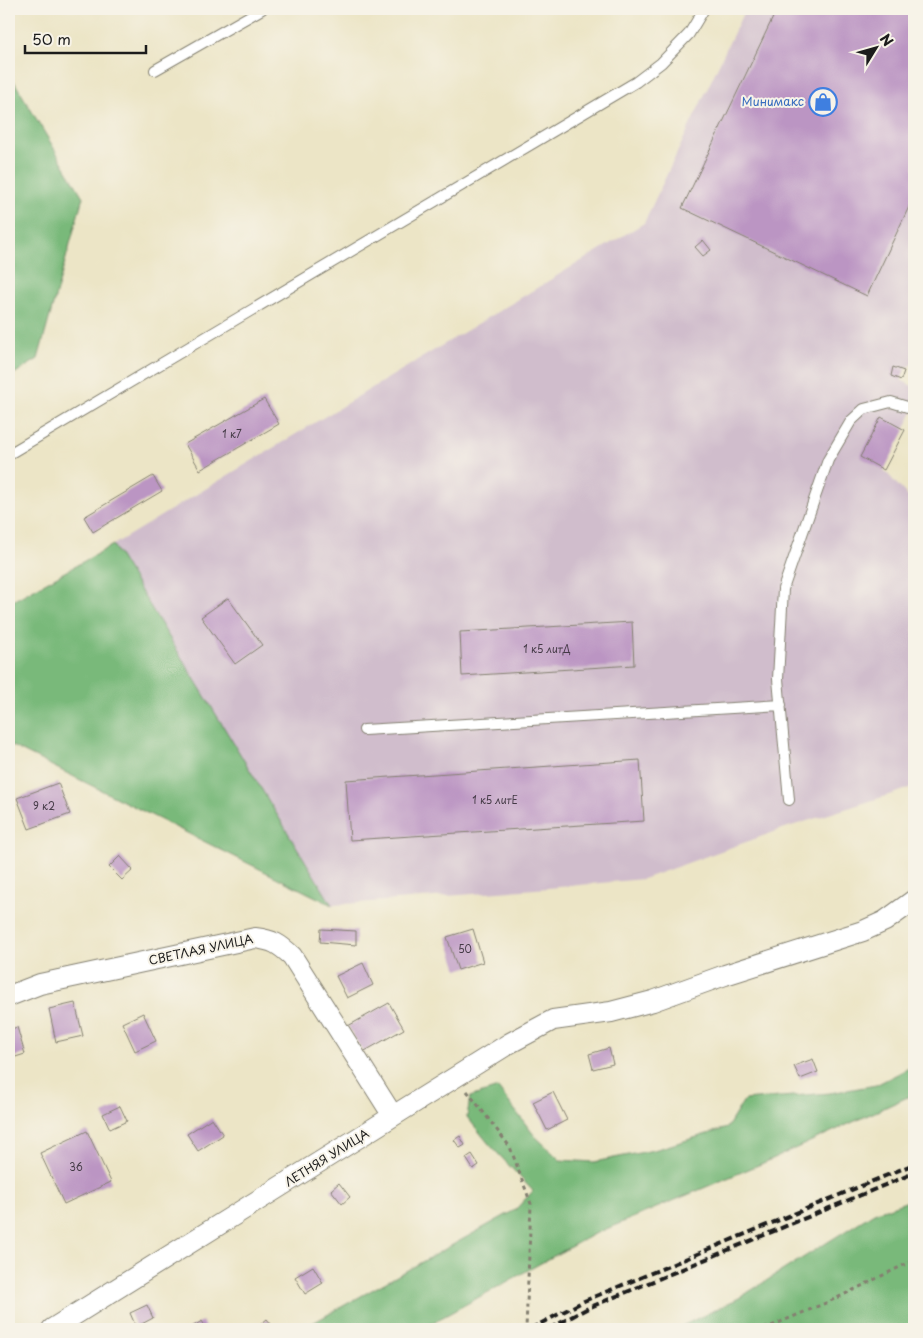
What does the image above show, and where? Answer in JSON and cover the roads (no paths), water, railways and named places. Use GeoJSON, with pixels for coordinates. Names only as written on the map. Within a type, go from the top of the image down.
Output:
{"type":"FeatureCollection","features":[{"type":"Feature","properties":{"kind":"street","name":"ЛЕТНЯЯ УЛИЦА"},"geometry":{"type":"LineString","coordinates":[[52,1329],[510,1043],[553,1020],[611,1012],[653,1001],[725,975],[863,931],[885,921],[914,900]]}},
{"type":"Feature","properties":{"kind":"street","name":"СВЕТЛАЯ УЛИЦА"},"geometry":{"type":"LineString","coordinates":[[9,996],[40,984],[255,938],[269,939],[281,946],[292,956],[392,1116]]}},
{"type":"Feature","properties":{"kind":"lane"},"geometry":{"type":"LineString","coordinates":[[155,70],[262,9]]}},
{"type":"Feature","properties":{"kind":"lane"},"geometry":{"type":"LineString","coordinates":[[9,454],[636,82],[661,63],[689,34],[704,9]]}},
{"type":"Feature","properties":{"kind":"lane"},"geometry":{"type":"LineString","coordinates":[[789,800],[778,679],[783,589],[828,460],[852,421],[864,409],[891,402],[914,409]]}},
{"type":"Feature","properties":{"kind":"lane"},"geometry":{"type":"LineString","coordinates":[[364,730],[781,705]]}},
{"type":"Feature","properties":{"kind":"railway"},"geometry":{"type":"LineString","coordinates":[[530,1329],[584,1301],[914,1164]]}},
{"type":"Feature","properties":{"kind":"railway"},"geometry":{"type":"LineString","coordinates":[[549,1329],[588,1308],[914,1173]]}},
{"type":"Feature","properties":{"kind":"place","name":"Минимакс"},"geometry":{"type":"Point","coordinates":[823,102]}}]}
